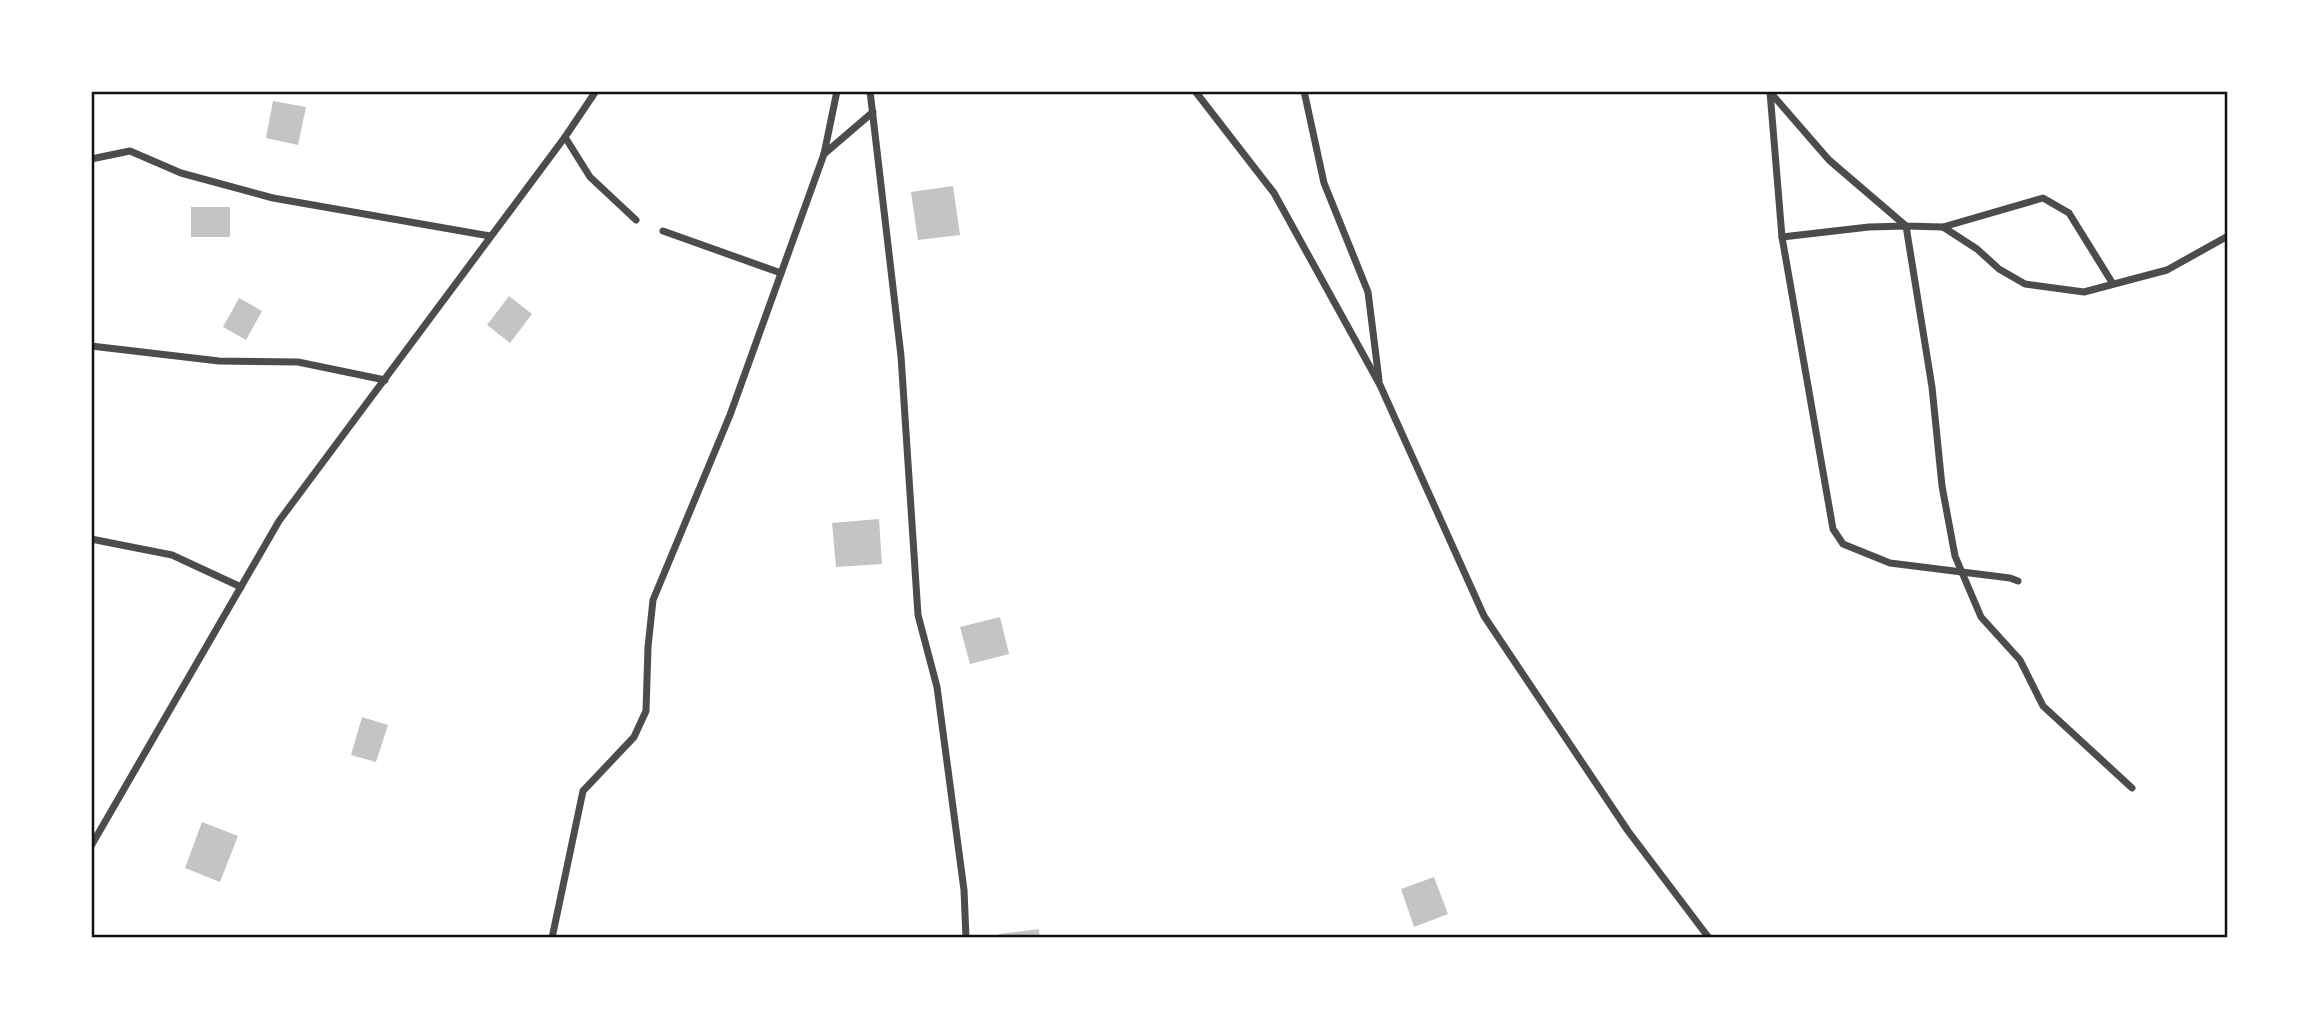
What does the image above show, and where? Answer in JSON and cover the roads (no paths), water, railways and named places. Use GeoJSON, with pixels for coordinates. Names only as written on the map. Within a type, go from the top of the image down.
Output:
{"type":"FeatureCollection","features":[{"type":"Feature","properties":{"kind":"street"},"geometry":{"type":"LineString","coordinates":[[91,846],[279,521],[565,137],[596,91]]}},
{"type":"Feature","properties":{"kind":"street"},"geometry":{"type":"LineString","coordinates":[[552,938],[583,791],[634,737],[646,711],[653,600],[730,415],[824,154],[837,91]]}},
{"type":"Feature","properties":{"kind":"street"},"geometry":{"type":"LineString","coordinates":[[870,91],[901,356],[918,615],[937,687],[964,890],[966,938]]}},
{"type":"Feature","properties":{"kind":"street"},"geometry":{"type":"LineString","coordinates":[[1195,91],[1274,193],[1380,385],[1484,616],[1628,831],[1709,938]]}},
{"type":"Feature","properties":{"kind":"street"},"geometry":{"type":"LineString","coordinates":[[1304,91],[1324,183],[1368,292],[1380,385]]}},
{"type":"Feature","properties":{"kind":"street"},"geometry":{"type":"LineString","coordinates":[[1771,91],[1829,160],[1906,226],[1932,387],[1942,486],[1955,556],[1962,574],[1981,617],[2020,660],[2043,706],[2132,788]]}},
{"type":"Feature","properties":{"kind":"street"},"geometry":{"type":"LineString","coordinates":[[1771,91],[1782,237],[1833,529],[1843,544],[1890,563],[2018,581]]}},
{"type":"Feature","properties":{"kind":"street"},"geometry":{"type":"LineString","coordinates":[[824,154],[873,112]]}},
{"type":"Feature","properties":{"kind":"street"},"geometry":{"type":"LineString","coordinates":[[565,137],[590,177],[636,220]]}},
{"type":"Feature","properties":{"kind":"street"},"geometry":{"type":"LineString","coordinates":[[91,159],[130,151],[181,173],[274,198],[490,236]]}},
{"type":"Feature","properties":{"kind":"street"},"geometry":{"type":"LineString","coordinates":[[1782,237],[1869,227],[1943,227],[2043,198],[2069,213],[2113,284]]}},
{"type":"Feature","properties":{"kind":"street"},"geometry":{"type":"LineString","coordinates":[[1943,227],[1977,249],[1998,269],[2025,284],[2084,292],[2166,270],[2228,236]]}},
{"type":"Feature","properties":{"kind":"street"},"geometry":{"type":"LineString","coordinates":[[663,231],[781,273]]}},
{"type":"Feature","properties":{"kind":"street"},"geometry":{"type":"LineString","coordinates":[[91,345],[219,361],[298,362],[385,380]]}},
{"type":"Feature","properties":{"kind":"street"},"geometry":{"type":"LineString","coordinates":[[91,539],[172,555],[241,587]]}}]}
